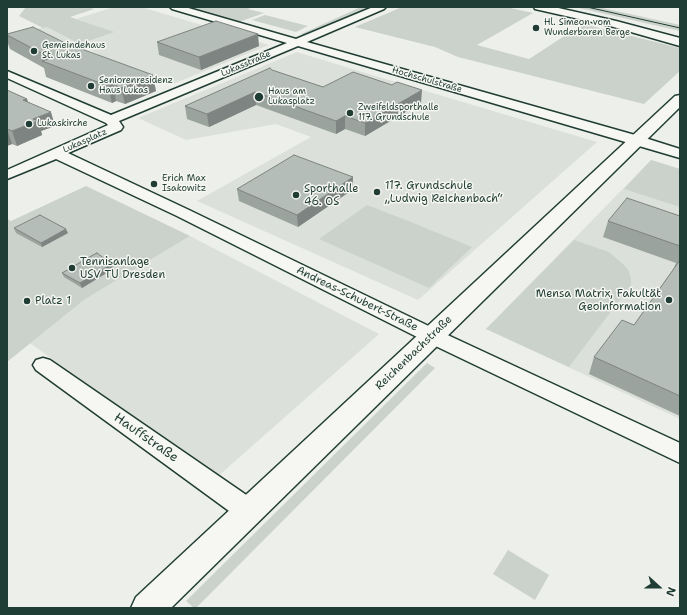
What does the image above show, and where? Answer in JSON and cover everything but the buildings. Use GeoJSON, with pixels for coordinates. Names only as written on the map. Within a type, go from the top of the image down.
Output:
{"type":"FeatureCollection","features":[{"type":"Feature","properties":{"kind":"street","name":"Hochschulstraße"},"geometry":{"type":"LineString","coordinates":[[175,7],[637,140],[680,154]]}},
{"type":"Feature","properties":{"kind":"street","name":"Lukasstraße"},"geometry":{"type":"LineString","coordinates":[[111,120],[381,7]]}},
{"type":"Feature","properties":{"kind":"street"},"geometry":{"type":"LineString","coordinates":[[539,7],[612,23],[680,42]]}},
{"type":"Feature","properties":{"kind":"street"},"geometry":{"type":"LineString","coordinates":[[565,7],[680,33]]}},
{"type":"Feature","properties":{"kind":"street","name":"Lukasplatz"},"geometry":{"type":"LineString","coordinates":[[7,175],[116,127],[111,120],[9,77]]}},
{"type":"Feature","properties":{"kind":"street","name":"Reichenbachstraße"},"geometry":{"type":"LineString","coordinates":[[162,604],[249,511],[680,98]]}},
{"type":"Feature","properties":{"kind":"street","name":"Andreas-Schubert-Straße"},"geometry":{"type":"LineString","coordinates":[[56,153],[176,210],[432,336],[680,454]]}},
{"type":"Feature","properties":{"kind":"street","name":"Hauffstraße"},"geometry":{"type":"LineString","coordinates":[[43,365],[249,511]]}},
{"type":"Feature","properties":{"kind":"shaded area"},"geometry":{"type":"Polygon","coordinates":[[[26,7],[91,8],[94,9],[70,17],[115,32],[80,44],[47,27],[43,28],[19,16],[26,7]]]}},
{"type":"Feature","properties":{"kind":"shaded area"},"geometry":{"type":"Polygon","coordinates":[[[114,7],[141,7],[269,45],[173,84],[113,63],[87,48],[52,60],[9,37],[47,26],[80,44],[115,32],[76,19],[114,7]]]}},
{"type":"Feature","properties":{"kind":"shaded area"},"geometry":{"type":"Polygon","coordinates":[[[188,7],[252,7],[248,9],[264,13],[236,23],[184,9],[188,7]]]}},
{"type":"Feature","properties":{"kind":"shaded area"},"geometry":{"type":"Polygon","coordinates":[[[361,7],[370,7],[304,35],[301,34],[361,7]]]}},
{"type":"Feature","properties":{"kind":"shaded area"},"geometry":{"type":"Polygon","coordinates":[[[402,7],[506,7],[533,13],[477,45],[529,59],[583,24],[680,48],[680,71],[644,104],[458,57],[435,47],[355,27],[402,7]]]}},
{"type":"Feature","properties":{"kind":"shaded area"},"geometry":{"type":"Polygon","coordinates":[[[575,7],[598,7],[680,25],[680,31],[575,7]]]}},
{"type":"Feature","properties":{"kind":"shaded area"},"geometry":{"type":"Polygon","coordinates":[[[265,15],[308,26],[296,32],[252,20],[265,15]]]}},
{"type":"Feature","properties":{"kind":"shaded area","name":"117. Grundschule „Ludwig Reichenbach“"},"geometry":{"type":"Polygon","coordinates":[[[297,52],[597,142],[418,300],[197,201],[311,137],[276,124],[186,140],[138,118],[297,52]]]}},
{"type":"Feature","properties":{"kind":"shaded area"},"geometry":{"type":"Polygon","coordinates":[[[651,160],[680,169],[680,419],[486,329],[651,160]]]}},
{"type":"Feature","properties":{"kind":"shaded area"},"geometry":{"type":"Polygon","coordinates":[[[651,160],[680,169],[680,207],[624,189],[651,160]]]}},
{"type":"Feature","properties":{"kind":"shaded area","name":"Tennisanlage USV TU Dresden"},"geometry":{"type":"Polygon","coordinates":[[[86,186],[190,236],[84,300],[7,362],[7,219],[11,221],[86,186]]]}},
{"type":"Feature","properties":{"kind":"shaded area"},"geometry":{"type":"Polygon","coordinates":[[[367,205],[472,247],[429,288],[319,239],[367,205]]]}},
{"type":"Feature","properties":{"kind":"shaded area"},"geometry":{"type":"Polygon","coordinates":[[[190,236],[379,334],[216,478],[30,343],[84,300],[190,236]]]}},
{"type":"Feature","properties":{"kind":"shaded area"},"geometry":{"type":"Polygon","coordinates":[[[574,240],[609,252],[629,271],[631,285],[569,367],[486,329],[574,240]]]}},
{"type":"Feature","properties":{"kind":"shaded area"},"geometry":{"type":"Polygon","coordinates":[[[427,363],[435,368],[196,608],[186,601],[427,363]]]}},
{"type":"Feature","properties":{"kind":"shaded area"},"geometry":{"type":"Polygon","coordinates":[[[508,550],[549,575],[535,600],[493,574],[508,550]]]}},
{"type":"Feature","properties":{"kind":"tram line"},"geometry":{"type":"LineString","coordinates":[[587,7],[680,28]]}},
{"type":"Feature","properties":{"kind":"place","name":"Hl. Simeon vom Wunderbaren Berge"},"geometry":{"type":"Point","coordinates":[536,28]}},
{"type":"Feature","properties":{"kind":"place","name":"Gemeindehaus St. Lukas"},"geometry":{"type":"Point","coordinates":[34,51]}},
{"type":"Feature","properties":{"kind":"place","name":"Seniorenresidenz Haus Lukas"},"geometry":{"type":"Point","coordinates":[91,86]}},
{"type":"Feature","properties":{"kind":"place","name":"Haus am Lukasplatz"},"geometry":{"type":"Point","coordinates":[259,97]}},
{"type":"Feature","properties":{"kind":"place","name":"Zweifeldsporthalle 117. Grundschule"},"geometry":{"type":"Point","coordinates":[350,113]}},
{"type":"Feature","properties":{"kind":"place","name":"Lukaskirche"},"geometry":{"type":"Point","coordinates":[29,124]}},
{"type":"Feature","properties":{"kind":"place","name":"Erich Max Isakowitz"},"geometry":{"type":"Point","coordinates":[154,184]}},
{"type":"Feature","properties":{"kind":"place","name":"117. Grundschule „Ludwig Reichenbach“"},"geometry":{"type":"Point","coordinates":[377,192]}},
{"type":"Feature","properties":{"kind":"place","name":"Sporthalle 46. OS"},"geometry":{"type":"Point","coordinates":[296,195]}},
{"type":"Feature","properties":{"kind":"place","name":"Tennisanlage USV TU Dresden"},"geometry":{"type":"Point","coordinates":[72,268]}},
{"type":"Feature","properties":{"kind":"place","name":"Mensa Matrix, Fakultät Geoinformation"},"geometry":{"type":"Point","coordinates":[669,300]}},
{"type":"Feature","properties":{"kind":"place","name":"Platz 1"},"geometry":{"type":"Point","coordinates":[27,301]}}]}
